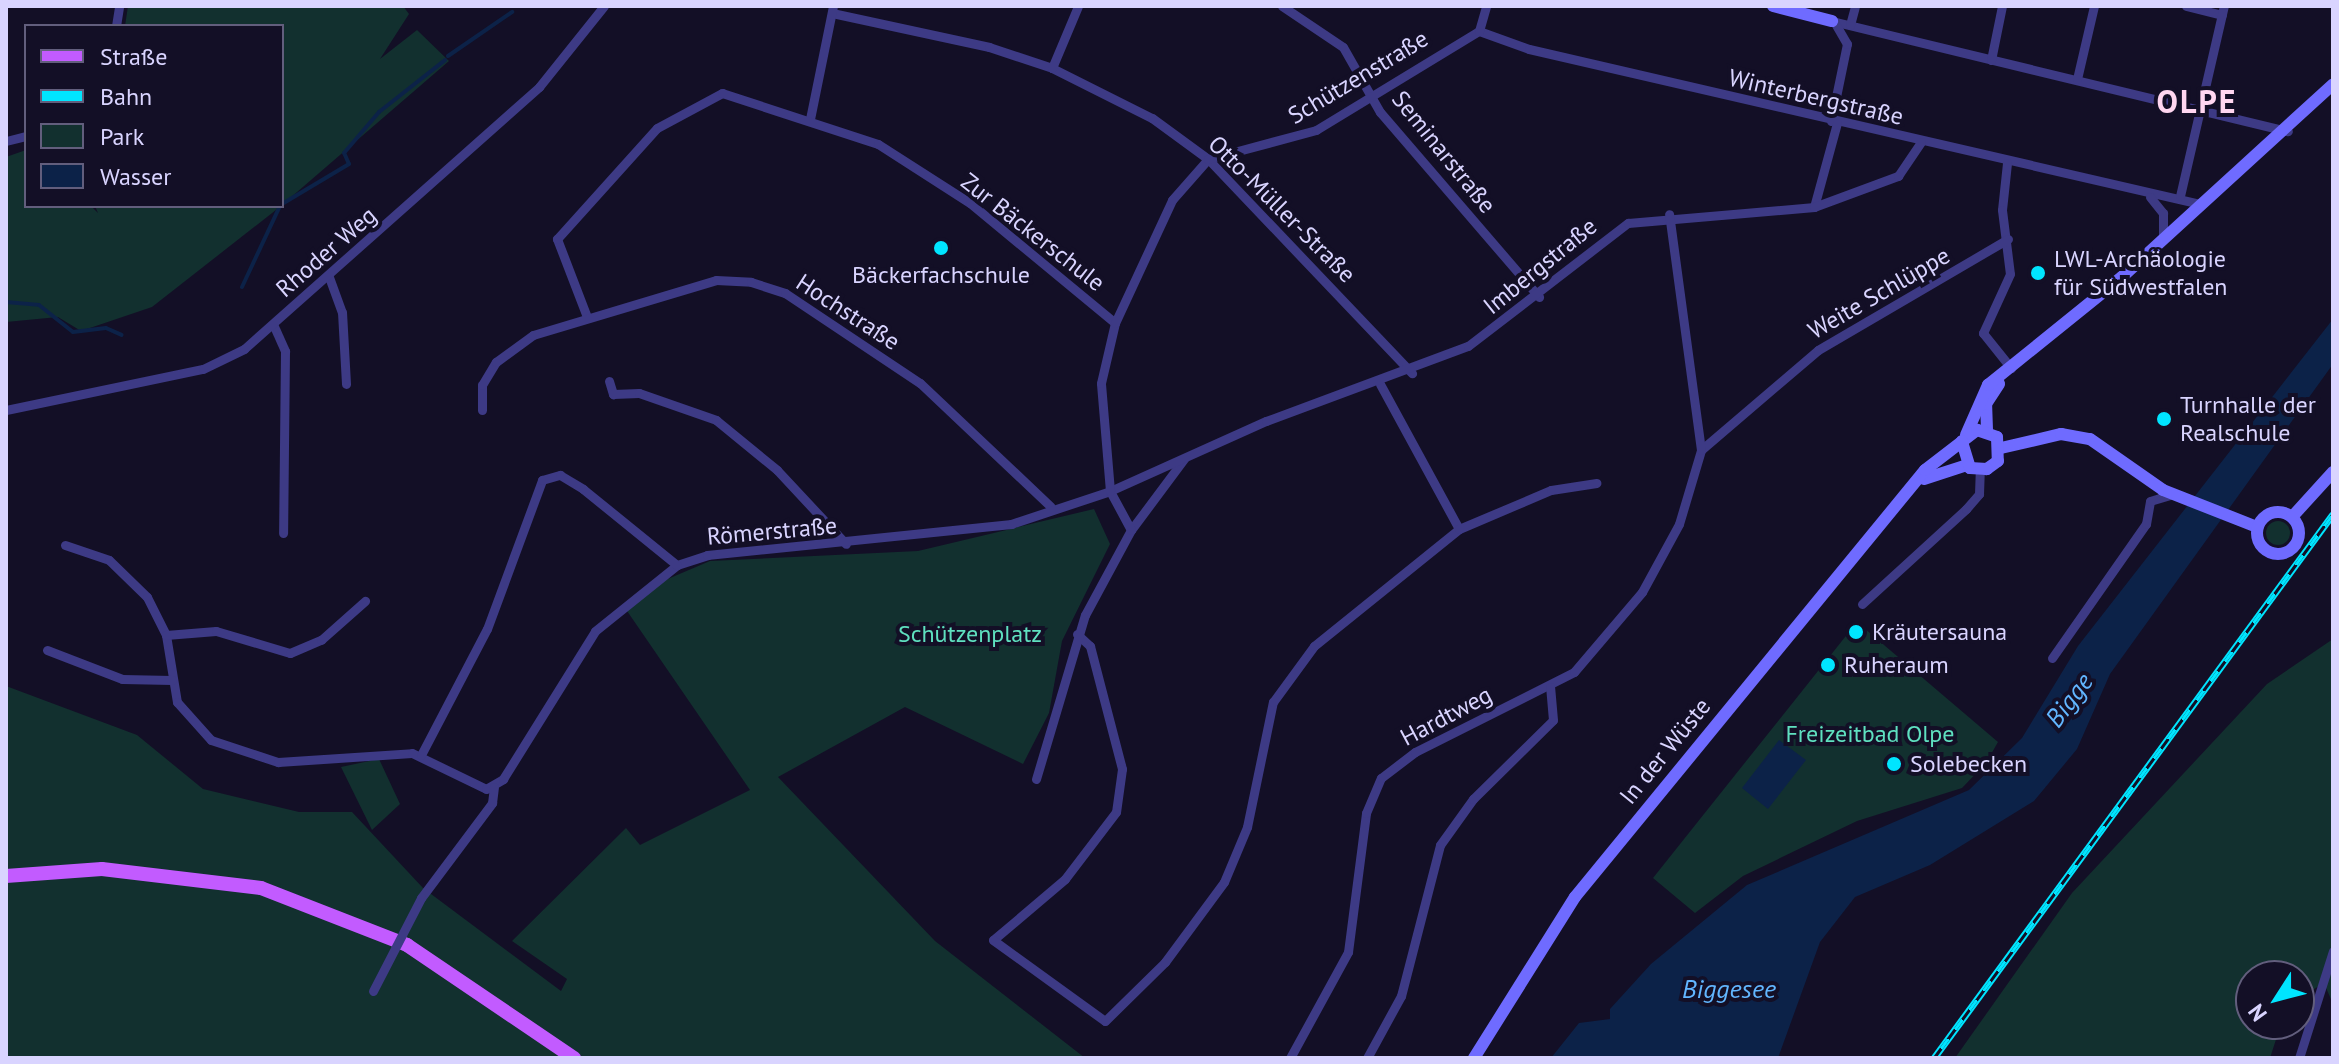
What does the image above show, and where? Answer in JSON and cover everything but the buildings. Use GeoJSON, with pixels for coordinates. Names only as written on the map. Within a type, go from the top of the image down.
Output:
{"type":"FeatureCollection","features":[{"type":"Feature","properties":{"kind":"main road"},"geometry":{"type":"LineString","coordinates":[[1773,6],[1832,21]]}},
{"type":"Feature","properties":{"kind":"main road","name":"In der Wüste"},"geometry":{"type":"LineString","coordinates":[[1474,1058],[1575,897],[1912,488],[1964,438],[1979,396],[2196,203],[2288,131],[2333,84]]}},
{"type":"Feature","properties":{"kind":"main road","name":"In der Wüste"},"geometry":{"type":"LineString","coordinates":[[1987,430],[1988,398],[2011,368]]}},
{"type":"Feature","properties":{"kind":"main road"},"geometry":{"type":"LineString","coordinates":[[1987,430],[2001,448],[1993,466],[1980,470],[1967,465],[1964,438],[1987,430]]}},
{"type":"Feature","properties":{"kind":"main road"},"geometry":{"type":"LineString","coordinates":[[2001,448],[2061,434],[2090,439],[2172,495],[2257,527]]}},
{"type":"Feature","properties":{"kind":"main road","name":"In der Wüste"},"geometry":{"type":"LineString","coordinates":[[1912,488],[1940,469],[1967,465]]}},
{"type":"Feature","properties":{"kind":"main road"},"geometry":{"type":"LineString","coordinates":[[2292,517],[2333,472]]}},
{"type":"Feature","properties":{"kind":"main road"},"geometry":{"type":"LineString","coordinates":[[2257,527],[2271,513],[2292,517]]}},
{"type":"Feature","properties":{"kind":"main road"},"geometry":{"type":"LineString","coordinates":[[2257,527],[2265,551],[2287,553],[2299,536],[2292,517]]}},
{"type":"Feature","properties":{"kind":"main road"},"geometry":{"type":"LineString","coordinates":[[6,876],[102,869],[261,888],[407,945],[574,1058]]}},
{"type":"Feature","properties":{"kind":"street"},"geometry":{"type":"LineString","coordinates":[[1052,68],[1078,6]]}},
{"type":"Feature","properties":{"kind":"street","name":"Seminarstraße"},"geometry":{"type":"LineString","coordinates":[[1282,6],[1343,47],[1373,94],[1380,112],[1539,297]]}},
{"type":"Feature","properties":{"kind":"street"},"geometry":{"type":"LineString","coordinates":[[1479,31],[1486,6]]}},
{"type":"Feature","properties":{"kind":"street"},"geometry":{"type":"LineString","coordinates":[[1850,25],[1855,6]]}},
{"type":"Feature","properties":{"kind":"street"},"geometry":{"type":"LineString","coordinates":[[1991,60],[2002,6]]}},
{"type":"Feature","properties":{"kind":"street"},"geometry":{"type":"LineString","coordinates":[[2077,79],[2094,6]]}},
{"type":"Feature","properties":{"kind":"street"},"geometry":{"type":"LineString","coordinates":[[2180,196],[2223,11],[2186,6]]}},
{"type":"Feature","properties":{"kind":"street","name":"Rhoder Weg"},"geometry":{"type":"LineString","coordinates":[[6,410],[203,369],[273,324],[539,87],[599,8]]}},
{"type":"Feature","properties":{"kind":"street"},"geometry":{"type":"LineString","coordinates":[[810,119],[833,10]]}},
{"type":"Feature","properties":{"kind":"street","name":"Otto-Müller-Straße"},"geometry":{"type":"LineString","coordinates":[[833,10],[1052,68],[1152,118],[1208,159],[1412,373]]}},
{"type":"Feature","properties":{"kind":"street"},"geometry":{"type":"LineString","coordinates":[[1832,21],[2288,131]]}},
{"type":"Feature","properties":{"kind":"street"},"geometry":{"type":"LineString","coordinates":[[1814,207],[1834,122],[1847,44],[1832,21]]}},
{"type":"Feature","properties":{"kind":"street"},"geometry":{"type":"LineString","coordinates":[[1847,44],[1869,30]]}},
{"type":"Feature","properties":{"kind":"street","name":"Schützenstraße"},"geometry":{"type":"LineString","coordinates":[[1208,159],[1316,130],[1479,31]]}},
{"type":"Feature","properties":{"kind":"street","name":"Winterbergstraße"},"geometry":{"type":"LineString","coordinates":[[1479,31],[1834,122],[2148,195],[2196,203]]}},
{"type":"Feature","properties":{"kind":"street","name":"Zur Bäckerschule"},"geometry":{"type":"LineString","coordinates":[[587,317],[557,239],[657,128],[722,93],[810,119],[878,144],[970,203],[1115,323]]}},
{"type":"Feature","properties":{"kind":"street","name":"Imbergstraße"},"geometry":{"type":"LineString","coordinates":[[1110,491],[1266,421],[1412,373],[1483,338],[1539,297],[1600,240],[1669,214],[1814,207],[1898,176],[1921,142]]}},
{"type":"Feature","properties":{"kind":"street"},"geometry":{"type":"LineString","coordinates":[[1131,530],[1110,491],[1101,383],[1115,323],[1172,200],[1208,159]]}},
{"type":"Feature","properties":{"kind":"street"},"geometry":{"type":"LineString","coordinates":[[2007,163],[2002,210],[2010,274],[1983,333],[2011,368]]}},
{"type":"Feature","properties":{"kind":"street"},"geometry":{"type":"LineString","coordinates":[[2148,195],[2162,209],[2163,235]]}},
{"type":"Feature","properties":{"kind":"street"},"geometry":{"type":"LineString","coordinates":[[1669,214],[1701,454]]}},
{"type":"Feature","properties":{"kind":"street","name":"Weite Schlüppe"},"geometry":{"type":"LineString","coordinates":[[1701,454],[1818,350],[2008,239]]}},
{"type":"Feature","properties":{"kind":"street"},"geometry":{"type":"LineString","coordinates":[[329,277],[342,312],[346,384]]}},
{"type":"Feature","properties":{"kind":"street","name":"Hochstraße"},"geometry":{"type":"LineString","coordinates":[[482,410],[482,385],[512,347],[587,317],[716,280],[785,293],[920,383],[1051,507]]}},
{"type":"Feature","properties":{"kind":"street"},"geometry":{"type":"LineString","coordinates":[[273,324],[285,351],[283,533]]}},
{"type":"Feature","properties":{"kind":"street"},"geometry":{"type":"LineString","coordinates":[[609,381],[613,394],[639,393],[716,420],[777,470],[846,544]]}},
{"type":"Feature","properties":{"kind":"street"},"geometry":{"type":"LineString","coordinates":[[1380,384],[1459,529]]}},
{"type":"Feature","properties":{"kind":"street","name":"Hardtweg"},"geometry":{"type":"LineString","coordinates":[[1290,1058],[1348,952],[1366,813],[1381,778],[1428,745],[1550,687],[1600,650],[1642,592],[1679,524],[1701,454]]}},
{"type":"Feature","properties":{"kind":"street","name":"Imbergstraße"},"geometry":{"type":"LineString","coordinates":[[1036,779],[1077,634],[1131,530],[1184,459]]}},
{"type":"Feature","properties":{"kind":"street"},"geometry":{"type":"LineString","coordinates":[[1862,604],[1966,509],[1979,494],[1980,470]]}},
{"type":"Feature","properties":{"kind":"street"},"geometry":{"type":"LineString","coordinates":[[421,755],[487,629],[542,480],[560,475],[583,489],[677,565]]}},
{"type":"Feature","properties":{"kind":"street"},"geometry":{"type":"LineString","coordinates":[[1077,634],[1090,646],[1122,769],[1116,812],[1065,879],[993,940],[1105,1021],[1165,962],[1224,882],[1247,827],[1264,726],[1287,679],[1314,646],[1459,529],[1551,490],[1596,483]]}},
{"type":"Feature","properties":{"kind":"street","name":"Römerstraße"},"geometry":{"type":"LineString","coordinates":[[373,991],[421,898],[492,803],[494,787],[595,631],[625,599],[677,565],[707,555],[846,544],[1011,524],[1051,507],[1110,491]]}},
{"type":"Feature","properties":{"kind":"street"},"geometry":{"type":"LineString","coordinates":[[2052,658],[2146,524],[2150,501],[2172,495]]}},
{"type":"Feature","properties":{"kind":"street"},"geometry":{"type":"LineString","coordinates":[[65,545],[122,570],[166,635],[172,680],[190,724],[239,754],[303,762],[421,755],[476,789],[494,787]]}},
{"type":"Feature","properties":{"kind":"street"},"geometry":{"type":"LineString","coordinates":[[166,635],[216,631],[290,653],[321,640],[365,601]]}},
{"type":"Feature","properties":{"kind":"street"},"geometry":{"type":"LineString","coordinates":[[47,650],[122,679],[172,680]]}},
{"type":"Feature","properties":{"kind":"street"},"geometry":{"type":"LineString","coordinates":[[1367,1058],[1401,996],[1440,845],[1473,799],[1553,720],[1550,687]]}},
{"type":"Feature","properties":{"kind":"street"},"geometry":{"type":"LineString","coordinates":[[2299,1058],[2333,951]]}},
{"type":"Feature","properties":{"kind":"green space"},"geometry":{"type":"Polygon","coordinates":[[[128,6],[403,6],[409,14],[380,59],[417,30],[449,61],[284,203],[284,24],[125,24],[128,6]]]}},
{"type":"Feature","properties":{"kind":"green space"},"geometry":{"type":"Polygon","coordinates":[[[24,151],[24,208],[93,208],[98,213],[96,208],[278,208],[152,307],[81,331],[58,317],[6,322],[6,157],[24,151]]]}},
{"type":"Feature","properties":{"kind":"green space","name":"Schützenplatz"},"geometry":{"type":"Polygon","coordinates":[[[1094,509],[1110,544],[1062,641],[1049,713],[1023,764],[905,707],[778,777],[935,941],[1085,1058],[6,1058],[6,686],[137,735],[203,789],[299,812],[352,812],[423,888],[561,991],[567,979],[512,941],[626,828],[640,845],[750,790],[625,608],[656,584],[710,561],[918,551],[1094,509]]]}},
{"type":"Feature","properties":{"kind":"green space"},"geometry":{"type":"Polygon","coordinates":[[[2278,521],[2286,525],[2290,533],[2286,541],[2278,545],[2270,541],[2266,533],[2270,525],[2278,521]]]}},
{"type":"Feature","properties":{"kind":"green space","name":"Freizeitbad Olpe"},"geometry":{"type":"Polygon","coordinates":[[[1857,622],[1998,742],[1986,763],[1962,788],[1857,821],[1743,876],[1695,913],[1653,878],[1857,622]]]}},
{"type":"Feature","properties":{"kind":"green space"},"geometry":{"type":"Polygon","coordinates":[[[2333,639],[2333,1004],[2324,983],[2315,988],[2315,960],[2235,960],[2235,1040],[2276,1040],[2270,1058],[1955,1058],[2072,893],[2267,684],[2333,639]]]}},
{"type":"Feature","properties":{"kind":"green space"},"geometry":{"type":"Polygon","coordinates":[[[379,759],[400,804],[372,830],[341,767],[379,759]]]}},
{"type":"Feature","properties":{"kind":"water","name":"Biggesee"},"geometry":{"type":"Polygon","coordinates":[[[2333,319],[2333,364],[2110,674],[2077,749],[2034,801],[1930,865],[1855,897],[1820,942],[1778,1058],[1551,1058],[1579,1023],[1610,1019],[1610,1009],[1651,964],[1747,885],[1969,790],[2022,738],[2078,646],[2333,319]]]}},
{"type":"Feature","properties":{"kind":"water"},"geometry":{"type":"Polygon","coordinates":[[[1779,740],[1806,760],[1768,809],[1742,788],[1779,740]]]}},
{"type":"Feature","properties":{"kind":"waterway"},"geometry":{"type":"LineString","coordinates":[[448,56],[512,12]]}},
{"type":"Feature","properties":{"kind":"waterway"},"geometry":{"type":"LineString","coordinates":[[284,203],[349,164],[344,153],[379,112],[445,60]]}},
{"type":"Feature","properties":{"kind":"waterway"},"geometry":{"type":"LineString","coordinates":[[242,287],[279,208]]}},
{"type":"Feature","properties":{"kind":"waterway"},"geometry":{"type":"LineString","coordinates":[[6,302],[39,305],[73,332],[106,328],[122,335]]}},
{"type":"Feature","properties":{"kind":"railway"},"geometry":{"type":"LineString","coordinates":[[1934,1058],[2333,514]]}},
{"type":"Feature","properties":{"kind":"place","name":"Bäckerfachschule"},"geometry":{"type":"Point","coordinates":[941,248]}},
{"type":"Feature","properties":{"kind":"place","name":"LWL-Archäologie für Südwestfalen"},"geometry":{"type":"Point","coordinates":[2038,273]}},
{"type":"Feature","properties":{"kind":"place","name":"Turnhalle der Realschule"},"geometry":{"type":"Point","coordinates":[2164,419]}},
{"type":"Feature","properties":{"kind":"place","name":"Kräutersauna"},"geometry":{"type":"Point","coordinates":[1856,632]}},
{"type":"Feature","properties":{"kind":"place","name":"Ruheraum"},"geometry":{"type":"Point","coordinates":[1828,665]}},
{"type":"Feature","properties":{"kind":"place","name":"Solebecken"},"geometry":{"type":"Point","coordinates":[1894,764]}},
{"type":"Feature","properties":{"kind":"district","name":"OLPE"},"geometry":{"type":"Point","coordinates":[2197,101]}},
{"type":"Feature","properties":{"kind":"water label","name":"Bigge"},"geometry":{"type":"Point","coordinates":[2069,700]}}]}
